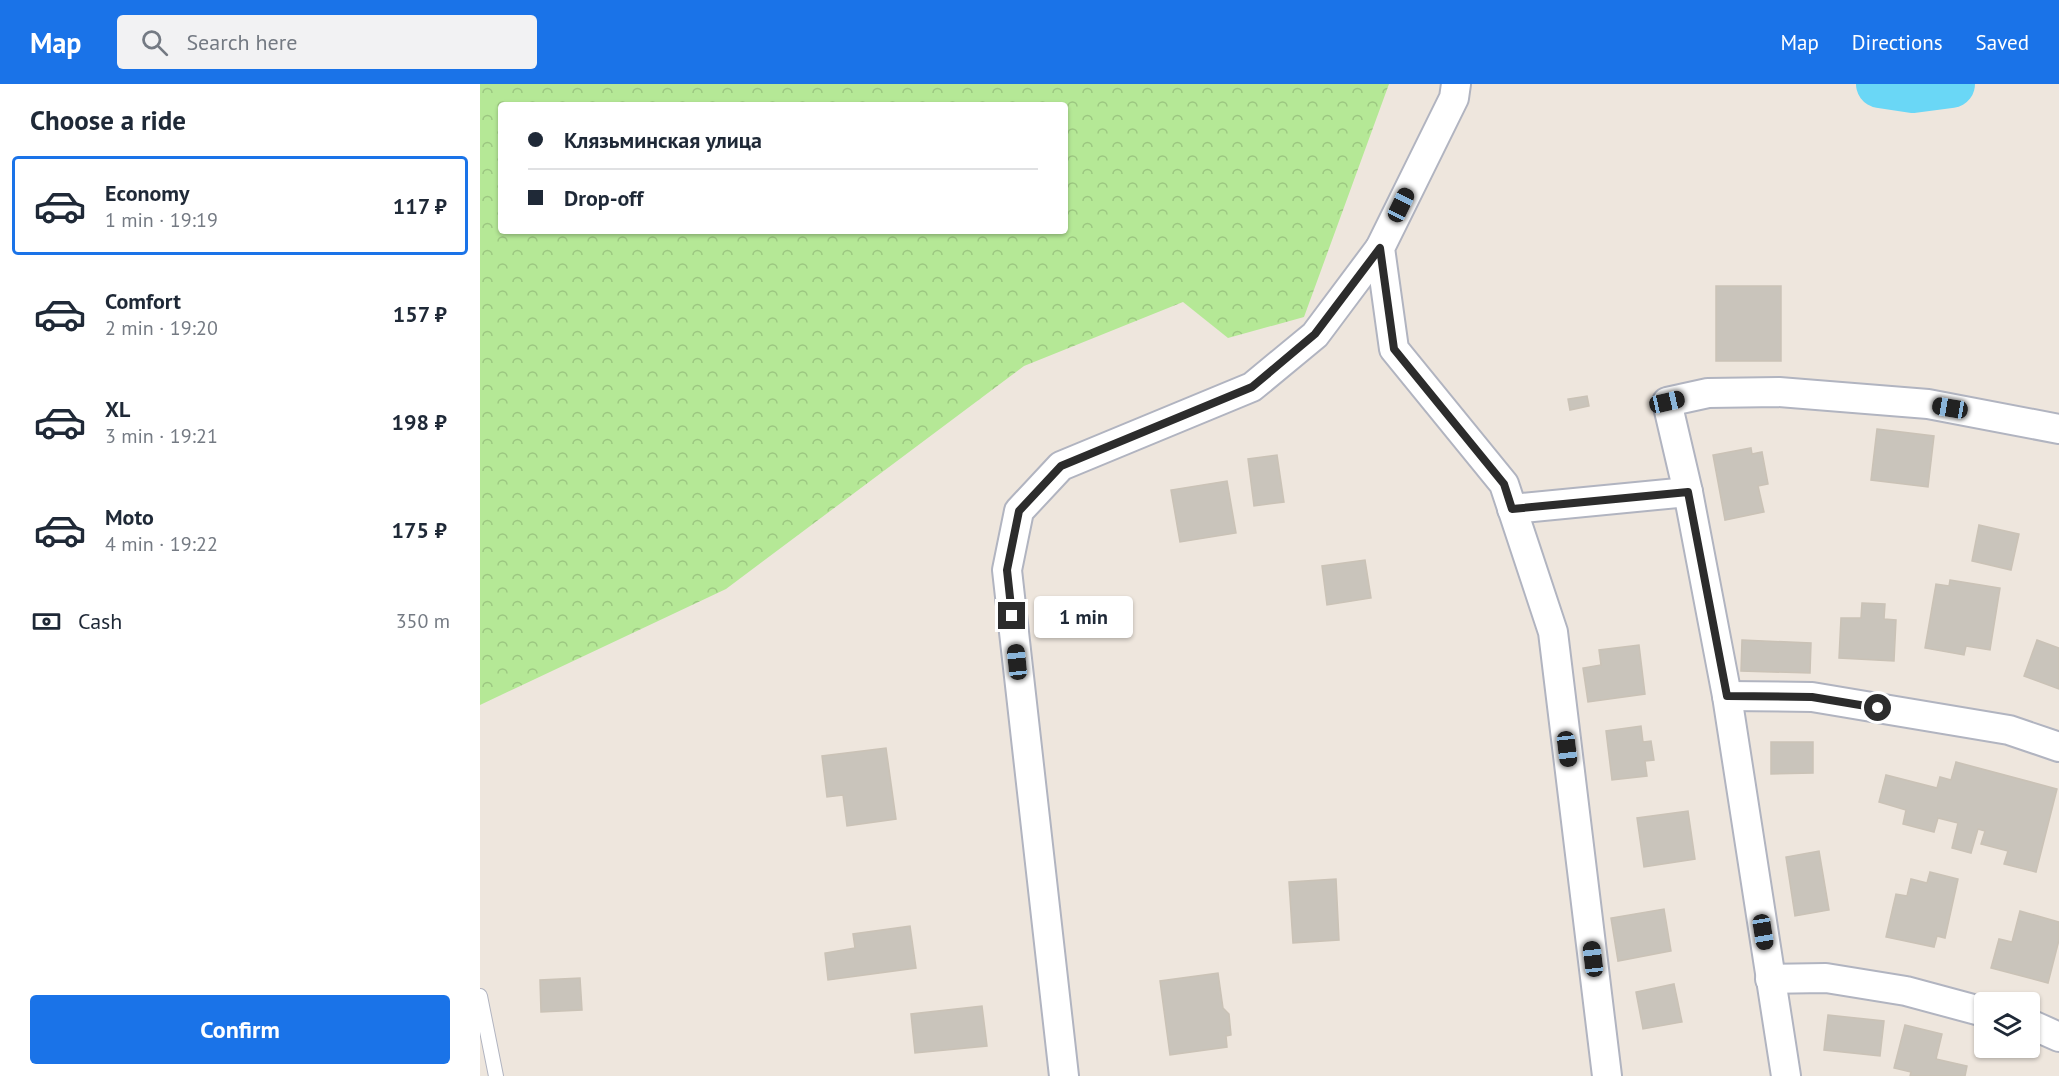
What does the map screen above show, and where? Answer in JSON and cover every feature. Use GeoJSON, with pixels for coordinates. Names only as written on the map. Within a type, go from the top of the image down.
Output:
{"type":"FeatureCollection","features":[{"type":"Feature","properties":{"kind":"street"},"geometry":{"type":"LineString","coordinates":[[1064,1076],[1007,570],[1019,511],[1061,466],[1252,387],[1315,334],[1380,248],[1454,98],[1456,84]]}},
{"type":"Feature","properties":{"kind":"street"},"geometry":{"type":"LineString","coordinates":[[1380,248],[1394,349],[1504,484],[1553,632],[1607,1076]]}},
{"type":"Feature","properties":{"kind":"street"},"geometry":{"type":"LineString","coordinates":[[1786,1076],[1727,696],[1688,492],[1667,402],[1708,393],[1779,392],[1928,404],[2059,429]]}},
{"type":"Feature","properties":{"kind":"street"},"geometry":{"type":"LineString","coordinates":[[1512,509],[1688,492]]}},
{"type":"Feature","properties":{"kind":"street"},"geometry":{"type":"LineString","coordinates":[[1727,696],[1812,697],[2009,729],[2059,747]]}},
{"type":"Feature","properties":{"kind":"street"},"geometry":{"type":"LineString","coordinates":[[1770,979],[1826,978],[1906,991],[1974,1009]]}},
{"type":"Feature","properties":{"kind":"street"},"geometry":{"type":"LineString","coordinates":[[2040,1028],[2059,1037]]}},
{"type":"Feature","properties":{"kind":"lane"},"geometry":{"type":"LineString","coordinates":[[480,996],[496,1076]]}},
{"type":"Feature","properties":{"kind":"green space"},"geometry":{"type":"Polygon","coordinates":[[[480,84],[1389,84],[1304,317],[1228,338],[1183,302],[1024,366],[726,589],[480,705],[480,84]]]}},
{"type":"Feature","properties":{"kind":"building"},"geometry":{"type":"Polygon","coordinates":[[[1716,286],[1781,286],[1781,361],[1716,361],[1716,286]]]}},
{"type":"Feature","properties":{"kind":"building"},"geometry":{"type":"Polygon","coordinates":[[[1587,396],[1589,406],[1570,410],[1568,399],[1587,396]]]}},
{"type":"Feature","properties":{"kind":"building"},"geometry":{"type":"Polygon","coordinates":[[[1877,429],[1934,436],[1928,487],[1871,480],[1877,429]]]}},
{"type":"Feature","properties":{"kind":"building"},"geometry":{"type":"Polygon","coordinates":[[[1751,448],[1752,454],[1762,452],[1768,484],[1758,486],[1764,512],[1725,520],[1713,455],[1751,448]]]}},
{"type":"Feature","properties":{"kind":"building"},"geometry":{"type":"Polygon","coordinates":[[[1277,455],[1284,502],[1254,506],[1248,459],[1277,455]]]}},
{"type":"Feature","properties":{"kind":"building"},"geometry":{"type":"Polygon","coordinates":[[[1227,481],[1236,533],[1180,542],[1171,490],[1227,481]]]}},
{"type":"Feature","properties":{"kind":"building"},"geometry":{"type":"Polygon","coordinates":[[[1979,525],[2019,534],[2011,570],[1972,561],[1979,525]]]}},
{"type":"Feature","properties":{"kind":"building"},"geometry":{"type":"Polygon","coordinates":[[[1365,560],[1371,598],[1327,605],[1322,566],[1365,560]]]}},
{"type":"Feature","properties":{"kind":"building"},"geometry":{"type":"Polygon","coordinates":[[[1950,580],[2000,588],[1990,650],[1966,646],[1964,655],[1925,648],[1936,584],[1949,586],[1950,580]]]}},
{"type":"Feature","properties":{"kind":"building"},"geometry":{"type":"Polygon","coordinates":[[[1862,603],[1885,604],[1884,619],[1896,620],[1894,661],[1839,658],[1841,618],[1861,618],[1862,603]]]}},
{"type":"Feature","properties":{"kind":"building"},"geometry":{"type":"Polygon","coordinates":[[[1742,640],[1811,643],[1810,673],[1741,671],[1742,640]]]}},
{"type":"Feature","properties":{"kind":"building"},"geometry":{"type":"Polygon","coordinates":[[[2037,640],[2059,648],[2059,689],[2024,676],[2037,640]]]}},
{"type":"Feature","properties":{"kind":"building"},"geometry":{"type":"Polygon","coordinates":[[[1639,645],[1645,694],[1588,702],[1583,668],[1601,665],[1599,650],[1639,645]]]}},
{"type":"Feature","properties":{"kind":"building"},"geometry":{"type":"Polygon","coordinates":[[[1641,726],[1643,742],[1651,741],[1654,760],[1645,761],[1647,776],[1612,780],[1606,731],[1641,726]]]}},
{"type":"Feature","properties":{"kind":"building"},"geometry":{"type":"Polygon","coordinates":[[[1771,742],[1813,742],[1813,773],[1771,774],[1771,742]]]}},
{"type":"Feature","properties":{"kind":"building"},"geometry":{"type":"Polygon","coordinates":[[[886,748],[896,819],[847,826],[843,795],[827,797],[822,756],[886,748]]]}},
{"type":"Feature","properties":{"kind":"building"},"geometry":{"type":"Polygon","coordinates":[[[1956,762],[2057,789],[2036,872],[2004,864],[2008,851],[1981,844],[1985,831],[1978,829],[1971,853],[1952,848],[1958,823],[1938,818],[1934,832],[1903,824],[1906,810],[1879,802],[1886,775],[1937,788],[1940,777],[1951,780],[1956,762]]]}},
{"type":"Feature","properties":{"kind":"building"},"geometry":{"type":"Polygon","coordinates":[[[1688,811],[1695,859],[1644,867],[1637,818],[1688,811]]]}},
{"type":"Feature","properties":{"kind":"building"},"geometry":{"type":"Polygon","coordinates":[[[1819,851],[1829,910],[1795,916],[1786,857],[1819,851]]]}},
{"type":"Feature","properties":{"kind":"building"},"geometry":{"type":"Polygon","coordinates":[[[1930,872],[1958,879],[1945,938],[1937,936],[1934,947],[1886,937],[1896,894],[1907,896],[1911,879],[1927,883],[1930,872]]]}},
{"type":"Feature","properties":{"kind":"building"},"geometry":{"type":"Polygon","coordinates":[[[1336,879],[1339,940],[1293,943],[1289,882],[1336,879]]]}},
{"type":"Feature","properties":{"kind":"building"},"geometry":{"type":"Polygon","coordinates":[[[1664,909],[1671,951],[1618,961],[1611,918],[1664,909]]]}},
{"type":"Feature","properties":{"kind":"building"},"geometry":{"type":"Polygon","coordinates":[[[2020,911],[2059,922],[2059,940],[2048,983],[1991,968],[1999,939],[2012,942],[2020,911]]]}},
{"type":"Feature","properties":{"kind":"building"},"geometry":{"type":"Polygon","coordinates":[[[910,926],[916,968],[828,980],[825,953],[855,948],[853,934],[910,926]]]}},
{"type":"Feature","properties":{"kind":"building"},"geometry":{"type":"Polygon","coordinates":[[[1218,973],[1223,1008],[1229,1014],[1231,1035],[1226,1036],[1227,1047],[1170,1055],[1160,981],[1218,973]]]}},
{"type":"Feature","properties":{"kind":"building"},"geometry":{"type":"Polygon","coordinates":[[[580,978],[582,1010],[541,1012],[540,980],[580,978]]]}},
{"type":"Feature","properties":{"kind":"building"},"geometry":{"type":"Polygon","coordinates":[[[1674,984],[1682,1022],[1643,1029],[1636,992],[1674,984]]]}},
{"type":"Feature","properties":{"kind":"building"},"geometry":{"type":"Polygon","coordinates":[[[982,1006],[987,1046],[915,1053],[911,1014],[982,1006]]]}},
{"type":"Feature","properties":{"kind":"building"},"geometry":{"type":"Polygon","coordinates":[[[1828,1015],[1884,1021],[1880,1056],[1824,1050],[1828,1015]]]}},
{"type":"Feature","properties":{"kind":"building"},"geometry":{"type":"Polygon","coordinates":[[[1905,1025],[1942,1034],[1936,1059],[1967,1066],[1965,1076],[1910,1076],[1911,1072],[1894,1068],[1905,1025]]]}},
{"type":"Feature","properties":{"kind":"waterway"},"geometry":{"type":"LineString","coordinates":[[1880,84],[1913,89],[1951,84]]}},
{"type":"Feature","properties":{"kind":"route"},"geometry":{"type":"LineString","coordinates":[[1012,616],[1007,570],[1019,511],[1061,466],[1252,387],[1315,334],[1380,248],[1394,349],[1456,422],[1504,484],[1512,509],[1688,492],[1727,696],[1812,697],[1878,708]]}}]}
